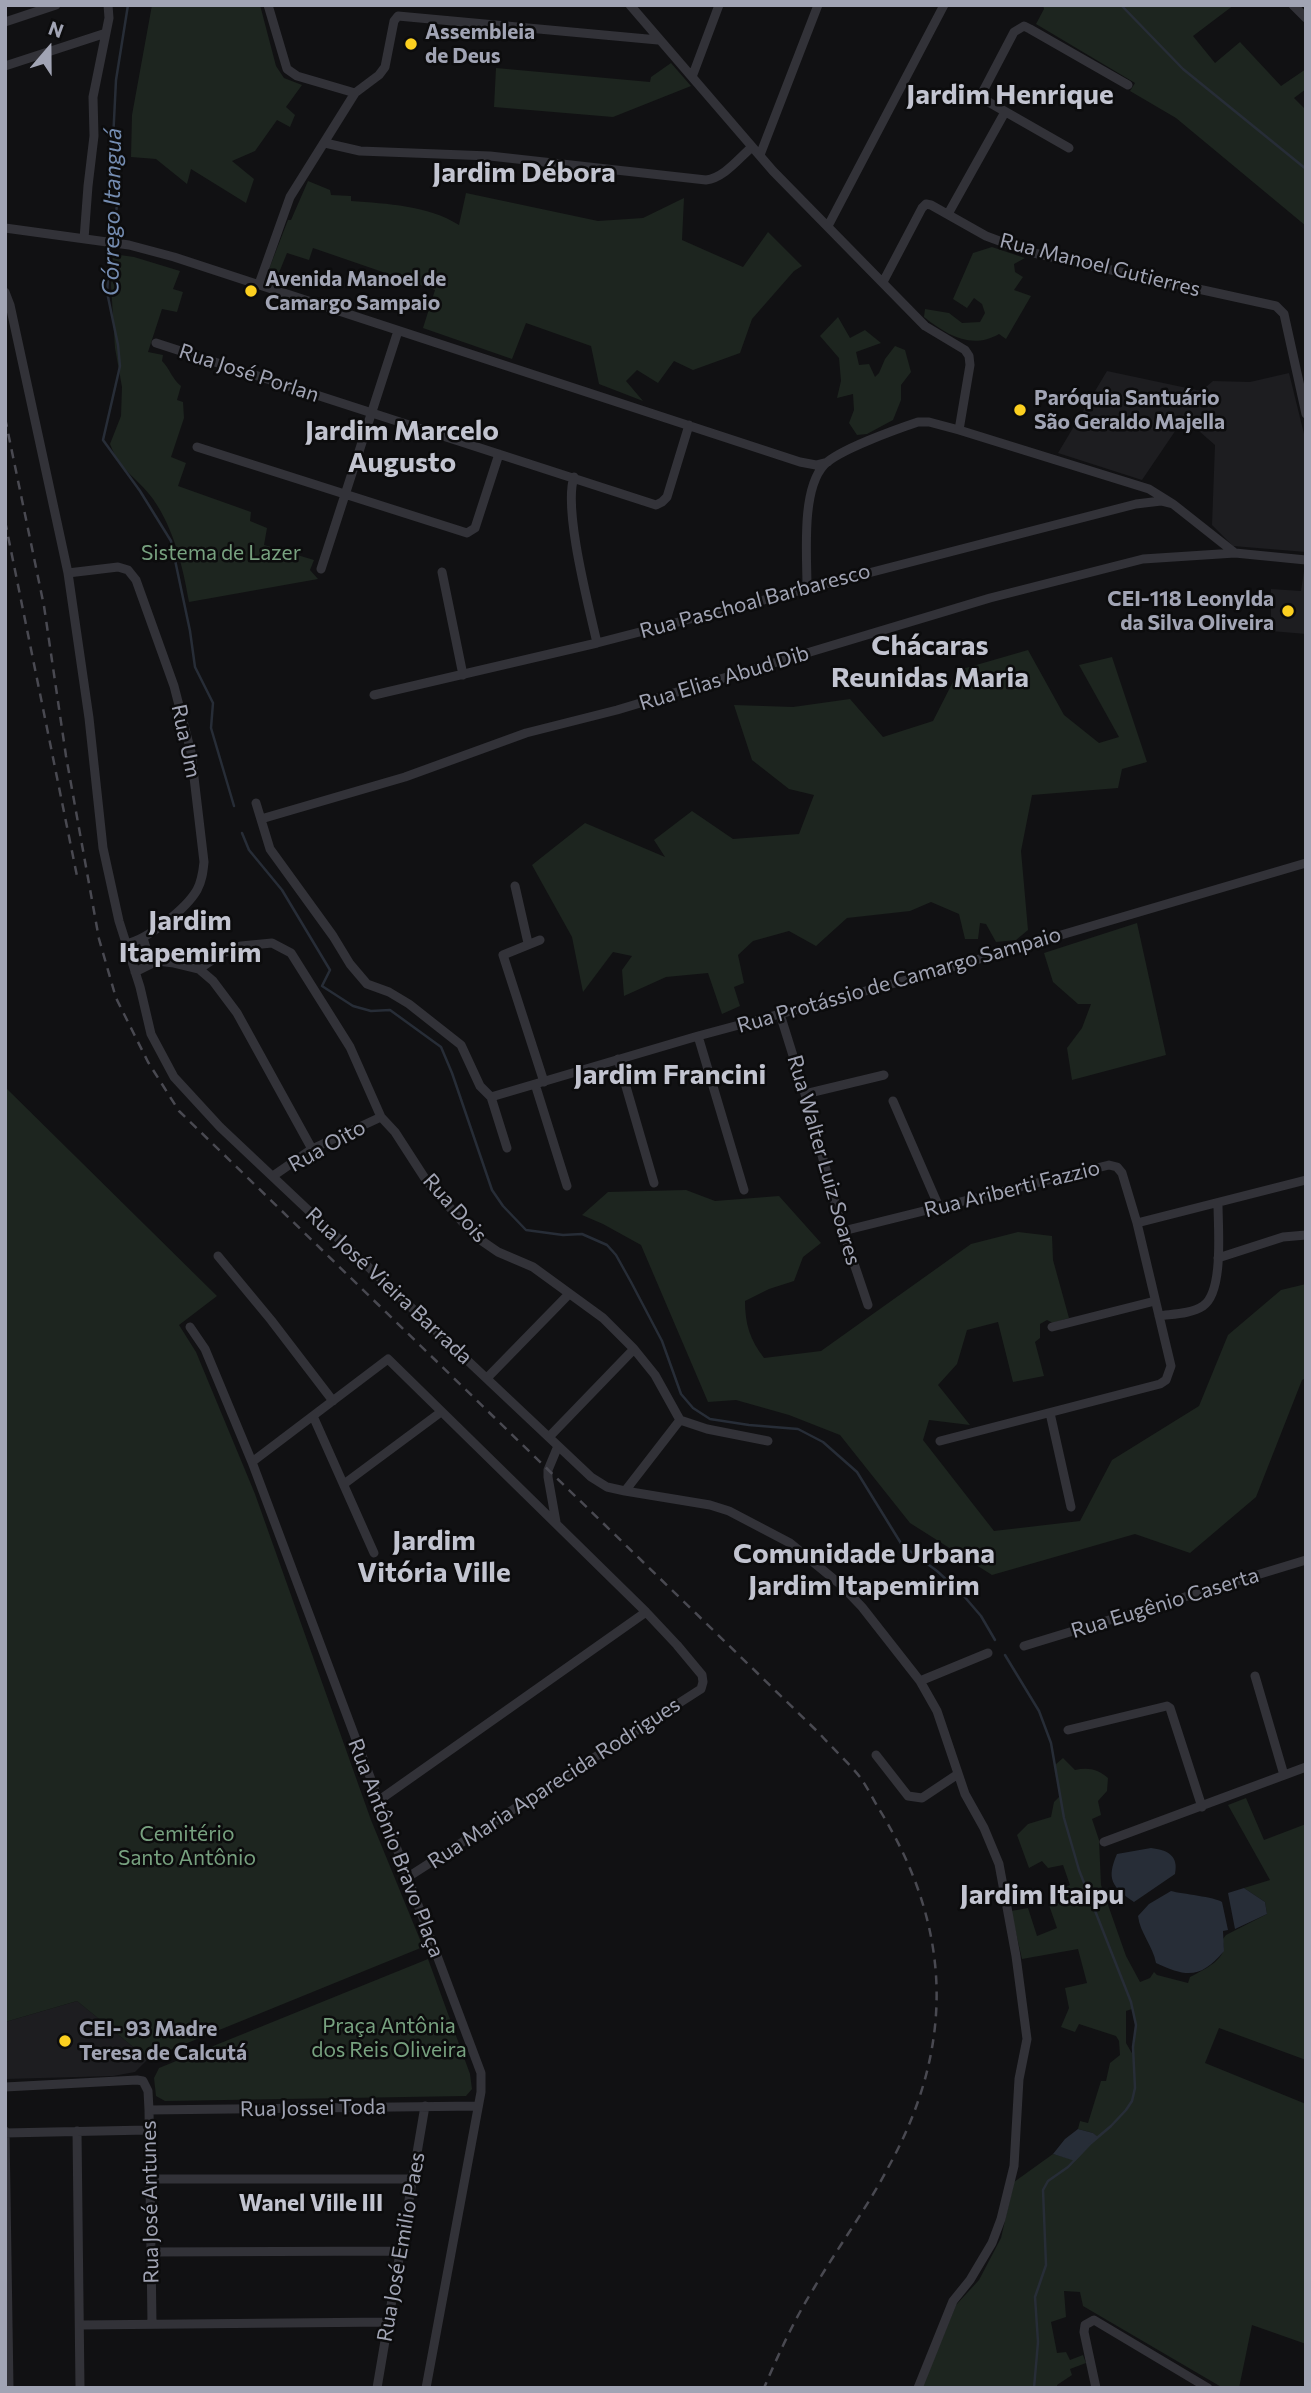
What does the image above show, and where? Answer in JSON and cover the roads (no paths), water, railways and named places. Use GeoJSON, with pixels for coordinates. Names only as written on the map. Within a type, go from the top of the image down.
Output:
{"type":"FeatureCollection","features":[{"type":"Feature","properties":{"kind":"street"},"geometry":{"type":"LineString","coordinates":[[5,22],[57,5]]}},
{"type":"Feature","properties":{"kind":"street"},"geometry":{"type":"LineString","coordinates":[[84,239],[94,136],[93,97],[109,18],[108,5]]}},
{"type":"Feature","properties":{"kind":"street"},"geometry":{"type":"LineString","coordinates":[[268,5],[287,69],[297,76],[355,93]]}},
{"type":"Feature","properties":{"kind":"street"},"geometry":{"type":"LineString","coordinates":[[630,5],[752,147],[925,326],[965,350],[969,356],[959,430]]}},
{"type":"Feature","properties":{"kind":"street"},"geometry":{"type":"LineString","coordinates":[[692,77],[719,5]]}},
{"type":"Feature","properties":{"kind":"street"},"geometry":{"type":"LineString","coordinates":[[760,155],[818,5]]}},
{"type":"Feature","properties":{"kind":"street"},"geometry":{"type":"LineString","coordinates":[[828,226],[944,5]]}},
{"type":"Feature","properties":{"kind":"street"},"geometry":{"type":"LineString","coordinates":[[1293,5],[1306,18]]}},
{"type":"Feature","properties":{"kind":"street"},"geometry":{"type":"LineString","coordinates":[[259,284],[290,197],[355,93],[379,75],[385,67],[394,21],[398,16],[658,40]]}},
{"type":"Feature","properties":{"kind":"street"},"geometry":{"type":"LineString","coordinates":[[1069,148],[1005,112],[981,95],[1014,32],[1024,26],[1128,85]]}},
{"type":"Feature","properties":{"kind":"street"},"geometry":{"type":"LineString","coordinates":[[5,66],[106,33]]}},
{"type":"Feature","properties":{"kind":"street"},"geometry":{"type":"LineString","coordinates":[[948,214],[1005,112]]}},
{"type":"Feature","properties":{"kind":"street"},"geometry":{"type":"LineString","coordinates":[[325,143],[360,151],[490,156],[706,180],[721,174],[752,147]]}},
{"type":"Feature","properties":{"kind":"street","name":"Rua Manoel Gutierres"},"geometry":{"type":"LineString","coordinates":[[883,282],[926,204],[986,236],[1029,252],[1276,306],[1284,314],[1306,414]]}},
{"type":"Feature","properties":{"kind":"street"},"geometry":{"type":"LineString","coordinates":[[5,228],[120,244],[174,257],[800,462],[816,465],[828,462],[918,422],[929,422],[1140,486],[1173,504],[1235,553],[1306,559]]}},
{"type":"Feature","properties":{"kind":"street","name":"Rua José Vieira Barrada"},"geometry":{"type":"LineString","coordinates":[[5,292],[68,573],[89,718],[103,848],[110,884],[151,1034],[174,1077],[220,1127],[591,1477],[607,1487],[710,1505],[748,1520],[790,1543],[841,1585],[862,1607],[920,1681],[937,1711],[965,1794],[984,1828],[999,1864],[1016,1956],[1027,2039],[1019,2079],[1014,2166],[998,2229],[987,2252],[953,2301],[918,2388]]}},
{"type":"Feature","properties":{"kind":"street"},"geometry":{"type":"LineString","coordinates":[[321,569],[398,331]]}},
{"type":"Feature","properties":{"kind":"street","name":"Rua José Porlan"},"geometry":{"type":"LineString","coordinates":[[156,343],[656,505],[667,497],[689,425]]}},
{"type":"Feature","properties":{"kind":"street"},"geometry":{"type":"LineString","coordinates":[[197,447],[467,533],[475,528],[499,454]]}},
{"type":"Feature","properties":{"kind":"street"},"geometry":{"type":"LineString","coordinates":[[800,462],[819,474]]}},
{"type":"Feature","properties":{"kind":"street"},"geometry":{"type":"LineString","coordinates":[[807,587],[809,505],[819,474],[828,462]]}},
{"type":"Feature","properties":{"kind":"street"},"geometry":{"type":"LineString","coordinates":[[574,477],[570,489],[574,533],[597,643]]}},
{"type":"Feature","properties":{"kind":"street"},"geometry":{"type":"LineString","coordinates":[[1136,504],[1141,495],[1140,486]]}},
{"type":"Feature","properties":{"kind":"street","name":"Rua Paschoal Barbaresco"},"geometry":{"type":"LineString","coordinates":[[374,695],[597,643],[1136,504],[1161,501],[1173,504]]}},
{"type":"Feature","properties":{"kind":"street","name":"Rua Elias Abud Dib"},"geometry":{"type":"LineString","coordinates":[[261,819],[405,777],[526,733],[617,710],[990,598],[1143,559],[1235,553]]}},
{"type":"Feature","properties":{"kind":"street","name":"Rua Um"},"geometry":{"type":"LineString","coordinates":[[68,573],[118,568],[128,570],[136,580],[174,686],[191,752],[204,862],[203,875],[196,891],[163,925],[143,938],[126,944]]}},
{"type":"Feature","properties":{"kind":"street"},"geometry":{"type":"LineString","coordinates":[[442,572],[463,675]]}},
{"type":"Feature","properties":{"kind":"street"},"geometry":{"type":"LineString","coordinates":[[256,803],[270,849],[358,974],[367,984],[410,1004],[461,1045],[480,1086],[491,1097],[507,1148]]}},
{"type":"Feature","properties":{"kind":"street","name":"Rua Protássio de Camargo Sampaio"},"geometry":{"type":"LineString","coordinates":[[491,1097],[698,1036],[938,971],[1306,863]]}},
{"type":"Feature","properties":{"kind":"street"},"geometry":{"type":"LineString","coordinates":[[515,886],[528,943]]}},
{"type":"Feature","properties":{"kind":"street"},"geometry":{"type":"LineString","coordinates":[[143,938],[152,964]]}},
{"type":"Feature","properties":{"kind":"street"},"geometry":{"type":"LineString","coordinates":[[540,940],[503,955],[567,1186]]}},
{"type":"Feature","properties":{"kind":"street","name":"Rua Dois"},"geometry":{"type":"LineString","coordinates":[[199,969],[222,954],[241,946],[272,943],[291,953],[350,1047],[381,1117],[395,1132],[426,1180],[466,1226],[499,1252],[533,1267],[603,1318],[655,1375],[680,1420]]}},
{"type":"Feature","properties":{"kind":"street"},"geometry":{"type":"LineString","coordinates":[[135,972],[157,961],[199,969],[213,981],[237,1013],[312,1149]]}},
{"type":"Feature","properties":{"kind":"street","name":"Rua Walter Luiz Soares"},"geometry":{"type":"LineString","coordinates":[[780,1014],[806,1094],[843,1231],[868,1305]]}},
{"type":"Feature","properties":{"kind":"street"},"geometry":{"type":"LineString","coordinates":[[698,1036],[744,1190]]}},
{"type":"Feature","properties":{"kind":"street"},"geometry":{"type":"LineString","coordinates":[[618,1059],[654,1183]]}},
{"type":"Feature","properties":{"kind":"street"},"geometry":{"type":"LineString","coordinates":[[806,1094],[884,1075]]}},
{"type":"Feature","properties":{"kind":"street"},"geometry":{"type":"LineString","coordinates":[[893,1101],[939,1207]]}},
{"type":"Feature","properties":{"kind":"street","name":"Rua Oito"},"geometry":{"type":"LineString","coordinates":[[273,1176],[312,1149],[381,1117]]}},
{"type":"Feature","properties":{"kind":"street","name":"Rua Ariberti Fazzio"},"geometry":{"type":"LineString","coordinates":[[843,1231],[1109,1165],[1117,1167],[1122,1174],[1137,1223],[1171,1366],[1166,1380],[1160,1384],[1050,1413]]}},
{"type":"Feature","properties":{"kind":"street"},"geometry":{"type":"LineString","coordinates":[[1137,1223],[1306,1180]]}},
{"type":"Feature","properties":{"kind":"street"},"geometry":{"type":"LineString","coordinates":[[1159,1316],[1195,1310],[1204,1306],[1211,1297],[1217,1258],[1218,1204]]}},
{"type":"Feature","properties":{"kind":"street"},"geometry":{"type":"LineString","coordinates":[[1217,1258],[1283,1237],[1306,1235]]}},
{"type":"Feature","properties":{"kind":"street"},"geometry":{"type":"LineString","coordinates":[[218,1256],[333,1401]]}},
{"type":"Feature","properties":{"kind":"street"},"geometry":{"type":"LineString","coordinates":[[487,1378],[569,1294]]}},
{"type":"Feature","properties":{"kind":"street"},"geometry":{"type":"LineString","coordinates":[[1052,1327],[1155,1301]]}},
{"type":"Feature","properties":{"kind":"street","name":"Rua Antônio Bravo Plaça"},"geometry":{"type":"LineString","coordinates":[[190,1327],[205,1349],[252,1462],[478,2066],[481,2092],[426,2388]]}},
{"type":"Feature","properties":{"kind":"street"},"geometry":{"type":"LineString","coordinates":[[549,1437],[634,1349]]}},
{"type":"Feature","properties":{"kind":"street"},"geometry":{"type":"LineString","coordinates":[[252,1462],[388,1359],[646,1612],[378,1801]]}},
{"type":"Feature","properties":{"kind":"street"},"geometry":{"type":"LineString","coordinates":[[344,1484],[441,1412]]}},
{"type":"Feature","properties":{"kind":"street"},"geometry":{"type":"LineString","coordinates":[[940,1441],[1050,1413],[1072,1507]]}},
{"type":"Feature","properties":{"kind":"street"},"geometry":{"type":"LineString","coordinates":[[313,1416],[374,1553]]}},
{"type":"Feature","properties":{"kind":"street"},"geometry":{"type":"LineString","coordinates":[[625,1491],[680,1420],[707,1429],[768,1441]]}},
{"type":"Feature","properties":{"kind":"street"},"geometry":{"type":"LineString","coordinates":[[556,1522],[548,1470],[558,1446]]}},
{"type":"Feature","properties":{"kind":"street","name":"Rua Eugênio Caserta"},"geometry":{"type":"LineString","coordinates":[[1024,1646],[1306,1560]]}},
{"type":"Feature","properties":{"kind":"street","name":"Rua Maria Aparecida Rodrigues"},"geometry":{"type":"LineString","coordinates":[[408,1877],[701,1689],[704,1682],[696,1666],[646,1612]]}},
{"type":"Feature","properties":{"kind":"street"},"geometry":{"type":"LineString","coordinates":[[920,1681],[988,1653]]}},
{"type":"Feature","properties":{"kind":"street"},"geometry":{"type":"LineString","coordinates":[[1255,1676],[1284,1775]]}},
{"type":"Feature","properties":{"kind":"street"},"geometry":{"type":"LineString","coordinates":[[1068,1730],[1167,1706],[1170,1708],[1202,1807]]}},
{"type":"Feature","properties":{"kind":"street"},"geometry":{"type":"LineString","coordinates":[[876,1755],[908,1796],[915,1799],[922,1798],[958,1774]]}},
{"type":"Feature","properties":{"kind":"street"},"geometry":{"type":"LineString","coordinates":[[1104,1842],[1306,1767]]}},
{"type":"Feature","properties":{"kind":"street","name":"Rua José Antunes"},"geometry":{"type":"LineString","coordinates":[[5,2087],[143,2081],[148,2091],[149,2110],[152,2324]]}},
{"type":"Feature","properties":{"kind":"street","name":"Rua José Emilio Paes"},"geometry":{"type":"LineString","coordinates":[[377,2388],[425,2106]]}},
{"type":"Feature","properties":{"kind":"street","name":"Rua Jossei Toda"},"geometry":{"type":"LineString","coordinates":[[149,2110],[478,2106]]}},
{"type":"Feature","properties":{"kind":"street"},"geometry":{"type":"LineString","coordinates":[[9,2388],[5,2132],[148,2130]]}},
{"type":"Feature","properties":{"kind":"street"},"geometry":{"type":"LineString","coordinates":[[77,2131],[80,2388]]}},
{"type":"Feature","properties":{"kind":"street"},"geometry":{"type":"LineString","coordinates":[[150,2179],[413,2179]]}},
{"type":"Feature","properties":{"kind":"street"},"geometry":{"type":"LineString","coordinates":[[152,2252],[401,2251]]}},
{"type":"Feature","properties":{"kind":"street"},"geometry":{"type":"LineString","coordinates":[[1096,2388],[1084,2332],[1088,2322],[1094,2320],[1196,2385],[1208,2388]]}},
{"type":"Feature","properties":{"kind":"street"},"geometry":{"type":"LineString","coordinates":[[80,2325],[388,2322]]}},
{"type":"Feature","properties":{"kind":"waterway","name":"Córrego Itanguá"},"geometry":{"type":"LineString","coordinates":[[111,238],[117,206],[113,140],[116,80],[128,5]]}},
{"type":"Feature","properties":{"kind":"waterway"},"geometry":{"type":"LineString","coordinates":[[1121,5],[1183,69],[1306,169]]}},
{"type":"Feature","properties":{"kind":"waterway","name":"Córrego Itanguá"},"geometry":{"type":"LineString","coordinates":[[111,245],[107,292],[120,366],[103,440],[140,491],[171,541],[195,667],[213,703],[211,728],[234,806]]}},
{"type":"Feature","properties":{"kind":"waterway","name":"Córrego Itanguá"},"geometry":{"type":"LineString","coordinates":[[242,833],[249,850],[282,890],[330,970],[322,986],[353,1006],[371,1011],[390,1010],[441,1047],[492,1190],[503,1206],[526,1230],[563,1235],[582,1234],[607,1245],[616,1255],[662,1341],[681,1394],[693,1408],[710,1419],[798,1429],[823,1442],[857,1472],[902,1545],[963,1595],[981,1616],[995,1640]]}},
{"type":"Feature","properties":{"kind":"waterway","name":"Córrego Itanguá"},"geometry":{"type":"LineString","coordinates":[[1005,1655],[1039,1711],[1051,1743],[1064,1818],[1079,1870],[1131,2002],[1136,2025],[1133,2047],[1135,2088],[1132,2101],[1111,2126],[1068,2167],[1048,2181],[1043,2190],[1046,2265],[1035,2297],[1038,2342],[1034,2388]]}},
{"type":"Feature","properties":{"kind":"railway"},"geometry":{"type":"LineString","coordinates":[[5,418],[44,606],[66,756],[99,939],[116,998],[148,1062],[179,1111],[851,1766],[865,1785],[903,1853],[921,1897],[932,1942],[936,1986],[935,2031],[926,2075],[911,2120],[889,2166],[800,2312],[764,2388]]}},
{"type":"Feature","properties":{"kind":"railway"},"geometry":{"type":"LineString","coordinates":[[5,521],[78,881]]}},
{"type":"Feature","properties":{"kind":"place","name":"Assembleia de Deus"},"geometry":{"type":"Point","coordinates":[411,44]}},
{"type":"Feature","properties":{"kind":"place","name":"Avenida Manoel de Camargo Sampaio"},"geometry":{"type":"Point","coordinates":[251,291]}},
{"type":"Feature","properties":{"kind":"place","name":"Paróquia Santuário São Geraldo Majella"},"geometry":{"type":"Point","coordinates":[1020,410]}},
{"type":"Feature","properties":{"kind":"place","name":"CEI-118 Leonylda da Silva Oliveira"},"geometry":{"type":"Point","coordinates":[1288,611]}},
{"type":"Feature","properties":{"kind":"place","name":"CEI- 93 Madre Teresa de Calcutá"},"geometry":{"type":"Point","coordinates":[65,2041]}},
{"type":"Feature","properties":{"kind":"district","name":"Jardim Henrique"},"geometry":{"type":"Point","coordinates":[1010,95]}},
{"type":"Feature","properties":{"kind":"district","name":"Jardim Débora"},"geometry":{"type":"Point","coordinates":[524,173]}},
{"type":"Feature","properties":{"kind":"district","name":"Jardim Marcelo Augusto"},"geometry":{"type":"Point","coordinates":[402,447]}},
{"type":"Feature","properties":{"kind":"district","name":"Chácaras Reunidas Maria"},"geometry":{"type":"Point","coordinates":[930,662]}},
{"type":"Feature","properties":{"kind":"district","name":"Jardim Itapemirim"},"geometry":{"type":"Point","coordinates":[190,937]}},
{"type":"Feature","properties":{"kind":"district","name":"Jardim Francini"},"geometry":{"type":"Point","coordinates":[670,1075]}},
{"type":"Feature","properties":{"kind":"district","name":"Jardim Vitória Ville"},"geometry":{"type":"Point","coordinates":[434,1557]}},
{"type":"Feature","properties":{"kind":"district","name":"Comunidade Urbana Jardim Itapemirim"},"geometry":{"type":"Point","coordinates":[864,1570]}},
{"type":"Feature","properties":{"kind":"district","name":"Jardim Itaipu"},"geometry":{"type":"Point","coordinates":[1042,1895]}},
{"type":"Feature","properties":{"kind":"district","name":"Wanel Ville III"},"geometry":{"type":"Point","coordinates":[311,2203]}},
{"type":"Feature","properties":{"kind":"park label","name":"Sistema de Lazer"},"geometry":{"type":"Point","coordinates":[221,553]}},
{"type":"Feature","properties":{"kind":"park label","name":"Cemitério Santo Antônio"},"geometry":{"type":"Point","coordinates":[187,1846]}},
{"type":"Feature","properties":{"kind":"park label","name":"Praça Antônia dos Reis Oliveira"},"geometry":{"type":"Point","coordinates":[389,2038]}}]}
